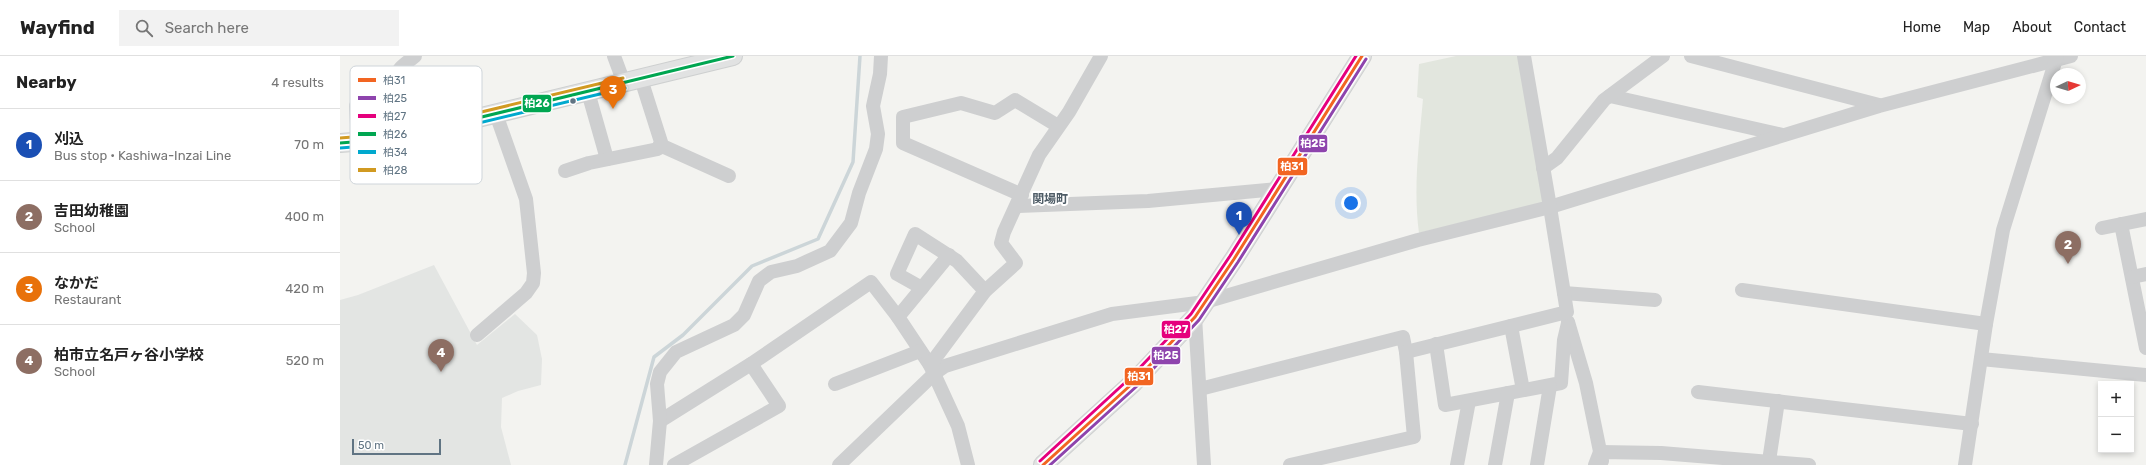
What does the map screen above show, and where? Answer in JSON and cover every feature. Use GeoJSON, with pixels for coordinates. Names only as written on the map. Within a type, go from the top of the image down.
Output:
{"type":"FeatureCollection","features":[{"type":"Feature","properties":{"kind":"main road"},"geometry":{"type":"LineString","coordinates":[[482,117],[641,79],[693,61],[734,56]]}},
{"type":"Feature","properties":{"kind":"main road"},"geometry":{"type":"LineString","coordinates":[[1052,461],[1134,382],[1195,317],[1362,56]]}},
{"type":"Feature","properties":{"kind":"main road"},"geometry":{"type":"LineString","coordinates":[[340,143],[350,142]]}},
{"type":"Feature","properties":{"kind":"street"},"geometry":{"type":"LineString","coordinates":[[404,66],[416,56]]}},
{"type":"Feature","properties":{"kind":"street"},"geometry":{"type":"LineString","coordinates":[[614,56],[624,83]]}},
{"type":"Feature","properties":{"kind":"street"},"geometry":{"type":"LineString","coordinates":[[656,465],[660,421],[657,384],[660,372],[676,352],[734,325],[744,315],[759,281],[772,272],[803,264],[830,251],[851,223],[859,193],[876,149],[878,134],[873,106],[880,74],[881,56]]}},
{"type":"Feature","properties":{"kind":"street"},"geometry":{"type":"LineString","coordinates":[[839,465],[933,369],[985,291],[1016,263],[1001,243],[1039,155],[1069,112],[1101,56]]}},
{"type":"Feature","properties":{"kind":"street"},"geometry":{"type":"LineString","coordinates":[[1524,56],[1568,317],[1586,383],[1599,461],[1661,453],[1809,465]]}},
{"type":"Feature","properties":{"kind":"street"},"geometry":{"type":"LineString","coordinates":[[1543,168],[1557,158],[1604,100],[1663,56]]}},
{"type":"Feature","properties":{"kind":"street"},"geometry":{"type":"LineString","coordinates":[[1691,56],[1879,106]]}},
{"type":"Feature","properties":{"kind":"street"},"geometry":{"type":"LineString","coordinates":[[933,369],[1112,314],[1205,302],[1418,240],[1550,207],[1879,106],[2062,57]]}},
{"type":"Feature","properties":{"kind":"street"},"geometry":{"type":"LineString","coordinates":[[1968,464],[1986,324],[2003,230],[2062,57]]}},
{"type":"Feature","properties":{"kind":"street"},"geometry":{"type":"LineString","coordinates":[[566,171],[607,159],[658,149],[661,142],[641,79]]}},
{"type":"Feature","properties":{"kind":"street"},"geometry":{"type":"LineString","coordinates":[[588,92],[607,159]]}},
{"type":"Feature","properties":{"kind":"street"},"geometry":{"type":"LineString","coordinates":[[1610,96],[1783,135]]}},
{"type":"Feature","properties":{"kind":"street"},"geometry":{"type":"LineString","coordinates":[[1058,126],[1015,100],[995,113],[961,103],[903,117],[903,143],[1020,200],[1148,201],[1278,189]]}},
{"type":"Feature","properties":{"kind":"street"},"geometry":{"type":"LineString","coordinates":[[477,335],[526,293],[533,283],[534,273],[526,199],[496,114]]}},
{"type":"Feature","properties":{"kind":"street"},"geometry":{"type":"LineString","coordinates":[[660,145],[729,176]]}},
{"type":"Feature","properties":{"kind":"street"},"geometry":{"type":"LineString","coordinates":[[2102,228],[2146,219]]}},
{"type":"Feature","properties":{"kind":"street"},"geometry":{"type":"LineString","coordinates":[[2121,224],[2146,348]]}},
{"type":"Feature","properties":{"kind":"street"},"geometry":{"type":"LineString","coordinates":[[922,288],[897,274],[915,234],[950,255],[985,291]]}},
{"type":"Feature","properties":{"kind":"street"},"geometry":{"type":"LineString","coordinates":[[898,317],[950,255]]}},
{"type":"Feature","properties":{"kind":"street"},"geometry":{"type":"LineString","coordinates":[[2132,277],[2146,274]]}},
{"type":"Feature","properties":{"kind":"street"},"geometry":{"type":"LineString","coordinates":[[660,421],[751,364],[871,282],[898,317],[933,369],[958,426],[968,465]]}},
{"type":"Feature","properties":{"kind":"street"},"geometry":{"type":"LineString","coordinates":[[1742,290],[1986,324]]}},
{"type":"Feature","properties":{"kind":"street"},"geometry":{"type":"LineString","coordinates":[[1564,293],[1655,300]]}},
{"type":"Feature","properties":{"kind":"street"},"geometry":{"type":"LineString","coordinates":[[1195,317],[1204,465]]}},
{"type":"Feature","properties":{"kind":"street"},"geometry":{"type":"LineString","coordinates":[[1406,352],[1511,326],[1568,317]]}},
{"type":"Feature","properties":{"kind":"street"},"geometry":{"type":"LineString","coordinates":[[1436,344],[1445,405],[1561,384],[1568,317]]}},
{"type":"Feature","properties":{"kind":"street"},"geometry":{"type":"LineString","coordinates":[[1511,326],[1523,390]]}},
{"type":"Feature","properties":{"kind":"street"},"geometry":{"type":"LineString","coordinates":[[1200,389],[1403,338],[1406,352],[1414,436],[1290,465]]}},
{"type":"Feature","properties":{"kind":"street"},"geometry":{"type":"LineString","coordinates":[[835,384],[920,351]]}},
{"type":"Feature","properties":{"kind":"street"},"geometry":{"type":"LineString","coordinates":[[1981,359],[2146,376]]}},
{"type":"Feature","properties":{"kind":"street"},"geometry":{"type":"LineString","coordinates":[[674,465],[779,406],[751,364]]}},
{"type":"Feature","properties":{"kind":"street"},"geometry":{"type":"LineString","coordinates":[[1538,465],[1550,386]]}},
{"type":"Feature","properties":{"kind":"street"},"geometry":{"type":"LineString","coordinates":[[1698,392],[1972,424]]}},
{"type":"Feature","properties":{"kind":"street"},"geometry":{"type":"LineString","coordinates":[[1495,465],[1508,393]]}},
{"type":"Feature","properties":{"kind":"street"},"geometry":{"type":"LineString","coordinates":[[1456,465],[1469,401]]}},
{"type":"Feature","properties":{"kind":"street"},"geometry":{"type":"LineString","coordinates":[[1769,461],[1778,401]]}},
{"type":"Feature","properties":{"kind":"shaded area"},"geometry":{"type":"Polygon","coordinates":[[[1456,56],[1520,56],[1546,202],[1419,233],[1417,216],[1417,183],[1418,150],[1423,99],[1417,97],[1419,64],[1456,56]]]}},
{"type":"Feature","properties":{"kind":"shaded area"},"geometry":{"type":"Polygon","coordinates":[[[434,265],[477,345],[515,314],[537,335],[542,359],[541,385],[518,391],[502,398],[501,427],[511,465],[340,465],[340,300],[358,295],[434,265]]]}},
{"type":"Feature","properties":{"kind":"waterway"},"geometry":{"type":"LineString","coordinates":[[625,465],[654,357],[683,335],[752,266],[818,239],[853,162],[860,56]]}},
{"type":"Feature","properties":{"kind":"transit line","name":"柏26"},"geometry":{"type":"LineString","coordinates":[[482,117],[733,56]]}},
{"type":"Feature","properties":{"kind":"transit line","name":"柏27"},"geometry":{"type":"LineString","coordinates":[[1040,461],[1130,378],[1191,314],[1230,256],[1356,56]]}},
{"type":"Feature","properties":{"kind":"transit line","name":"柏31"},"geometry":{"type":"LineString","coordinates":[[1043,465],[1134,382],[1195,317],[1234,259],[1362,56]]}},
{"type":"Feature","properties":{"kind":"transit line","name":"柏25"},"geometry":{"type":"LineString","coordinates":[[1050,465],[1137,386],[1199,320],[1238,262],[1366,59]]}},
{"type":"Feature","properties":{"kind":"transit line","name":"柏28"},"geometry":{"type":"LineString","coordinates":[[482,112],[623,78]]}},
{"type":"Feature","properties":{"kind":"transit line","name":"柏34"},"geometry":{"type":"LineString","coordinates":[[482,122],[625,88]]}},
{"type":"Feature","properties":{"kind":"transit line","name":"柏28"},"geometry":{"type":"LineString","coordinates":[[340,138],[350,137]]}},
{"type":"Feature","properties":{"kind":"transit line","name":"柏26"},"geometry":{"type":"LineString","coordinates":[[340,143],[350,142]]}},
{"type":"Feature","properties":{"kind":"transit line","name":"柏34"},"geometry":{"type":"LineString","coordinates":[[340,148],[350,147]]}},
{"type":"Feature","properties":{"kind":"place","name":"なかだ"},"geometry":{"type":"Point","coordinates":[613,109]}},
{"type":"Feature","properties":{"kind":"place","name":"刈込"},"geometry":{"type":"Point","coordinates":[1239,235]}},
{"type":"Feature","properties":{"kind":"place","name":"吉田幼稚園"},"geometry":{"type":"Point","coordinates":[2068,264]}},
{"type":"Feature","properties":{"kind":"place","name":"柏市立名戸ヶ谷小学校"},"geometry":{"type":"Point","coordinates":[441,372]}},
{"type":"Feature","properties":{"kind":"district","name":"関場町"},"geometry":{"type":"Point","coordinates":[1050,199]}}]}
